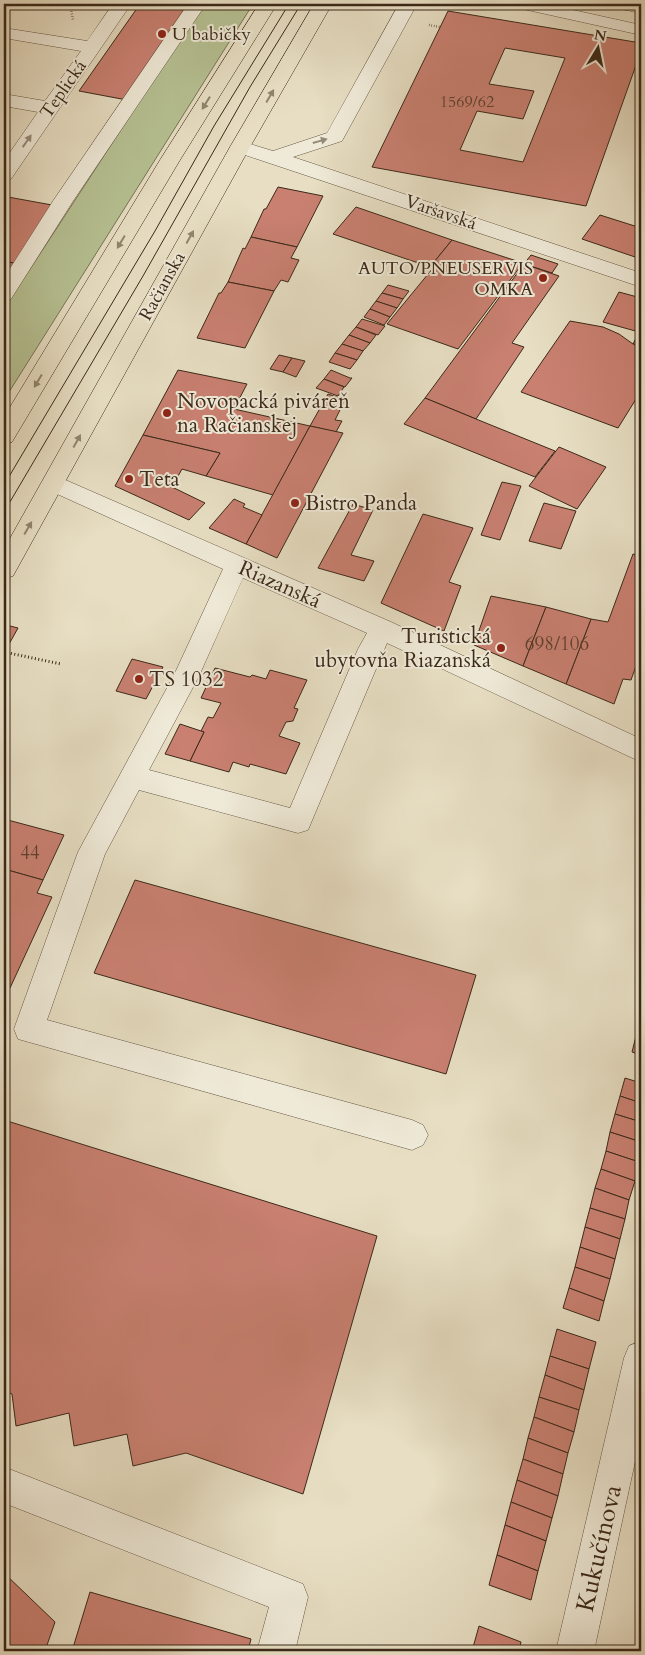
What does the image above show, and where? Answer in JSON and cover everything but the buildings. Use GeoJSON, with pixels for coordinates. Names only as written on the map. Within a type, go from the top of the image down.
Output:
{"type":"FeatureCollection","features":[{"type":"Feature","properties":{"kind":"main road"},"geometry":{"type":"LineString","coordinates":[[4,436],[170,160],[268,4]]}},
{"type":"Feature","properties":{"kind":"main road","name":"Račianska"},"geometry":{"type":"LineString","coordinates":[[4,570],[240,147],[323,4]]}},
{"type":"Feature","properties":{"kind":"street","name":"Teplická"},"geometry":{"type":"LineString","coordinates":[[4,175],[122,4]]}},
{"type":"Feature","properties":{"kind":"street"},"geometry":{"type":"LineString","coordinates":[[4,294],[64,201],[197,4]]}},
{"type":"Feature","properties":{"kind":"street"},"geometry":{"type":"LineString","coordinates":[[274,157],[335,137],[408,4]]}},
{"type":"Feature","properties":{"kind":"street"},"geometry":{"type":"LineString","coordinates":[[523,4],[641,30]]}},
{"type":"Feature","properties":{"kind":"street"},"geometry":{"type":"LineString","coordinates":[[622,4],[641,8]]}},
{"type":"Feature","properties":{"kind":"street"},"geometry":{"type":"LineString","coordinates":[[4,33],[92,47]]}},
{"type":"Feature","properties":{"kind":"street"},"geometry":{"type":"LineString","coordinates":[[4,100],[50,108]]}},
{"type":"Feature","properties":{"kind":"street","name":"Varšavská"},"geometry":{"type":"LineString","coordinates":[[240,147],[641,280]]}},
{"type":"Feature","properties":{"kind":"street","name":"Riazanská"},"geometry":{"type":"LineString","coordinates":[[54,483],[382,629],[641,750]]}},
{"type":"Feature","properties":{"kind":"street"},"geometry":{"type":"LineString","coordinates":[[237,565],[186,676],[92,852],[29,1029],[412,1134]]}},
{"type":"Feature","properties":{"kind":"street"},"geometry":{"type":"LineString","coordinates":[[133,777],[298,822],[371,650],[382,629]]}},
{"type":"Feature","properties":{"kind":"street","name":"Kukučínova"},"geometry":{"type":"LineString","coordinates":[[575,1651],[634,1428],[641,1358]]}},
{"type":"Feature","properties":{"kind":"street"},"geometry":{"type":"LineString","coordinates":[[4,1485],[290,1597],[276,1651]]}},
{"type":"Feature","properties":{"kind":"path"},"geometry":{"type":"LineString","coordinates":[[4,652],[61,664]]}},
{"type":"Feature","properties":{"kind":"green space"},"geometry":{"type":"Polygon","coordinates":[[[203,4],[253,4],[4,400],[4,309],[203,4]]]}},
{"type":"Feature","properties":{"kind":"tram line"},"geometry":{"type":"LineString","coordinates":[[4,485],[155,231],[214,126],[289,4]]}},
{"type":"Feature","properties":{"kind":"tram line"},"geometry":{"type":"LineString","coordinates":[[4,512],[143,276],[250,87],[301,4]]}},
{"type":"Feature","properties":{"kind":"place","name":"U babičky"},"geometry":{"type":"Point","coordinates":[162,34]}},
{"type":"Feature","properties":{"kind":"place","name":"AUTO/PNEUSERVIS OMKA"},"geometry":{"type":"Point","coordinates":[543,278]}},
{"type":"Feature","properties":{"kind":"place","name":"Novopacká piváreň na Račianskej"},"geometry":{"type":"Point","coordinates":[167,413]}},
{"type":"Feature","properties":{"kind":"place","name":"Teta"},"geometry":{"type":"Point","coordinates":[129,479]}},
{"type":"Feature","properties":{"kind":"place","name":"Bistro Panda"},"geometry":{"type":"Point","coordinates":[295,503]}},
{"type":"Feature","properties":{"kind":"place","name":"Turistická ubytovňa Riazanská"},"geometry":{"type":"Point","coordinates":[501,648]}},
{"type":"Feature","properties":{"kind":"place","name":"TS 1032"},"geometry":{"type":"Point","coordinates":[139,679]}}]}
